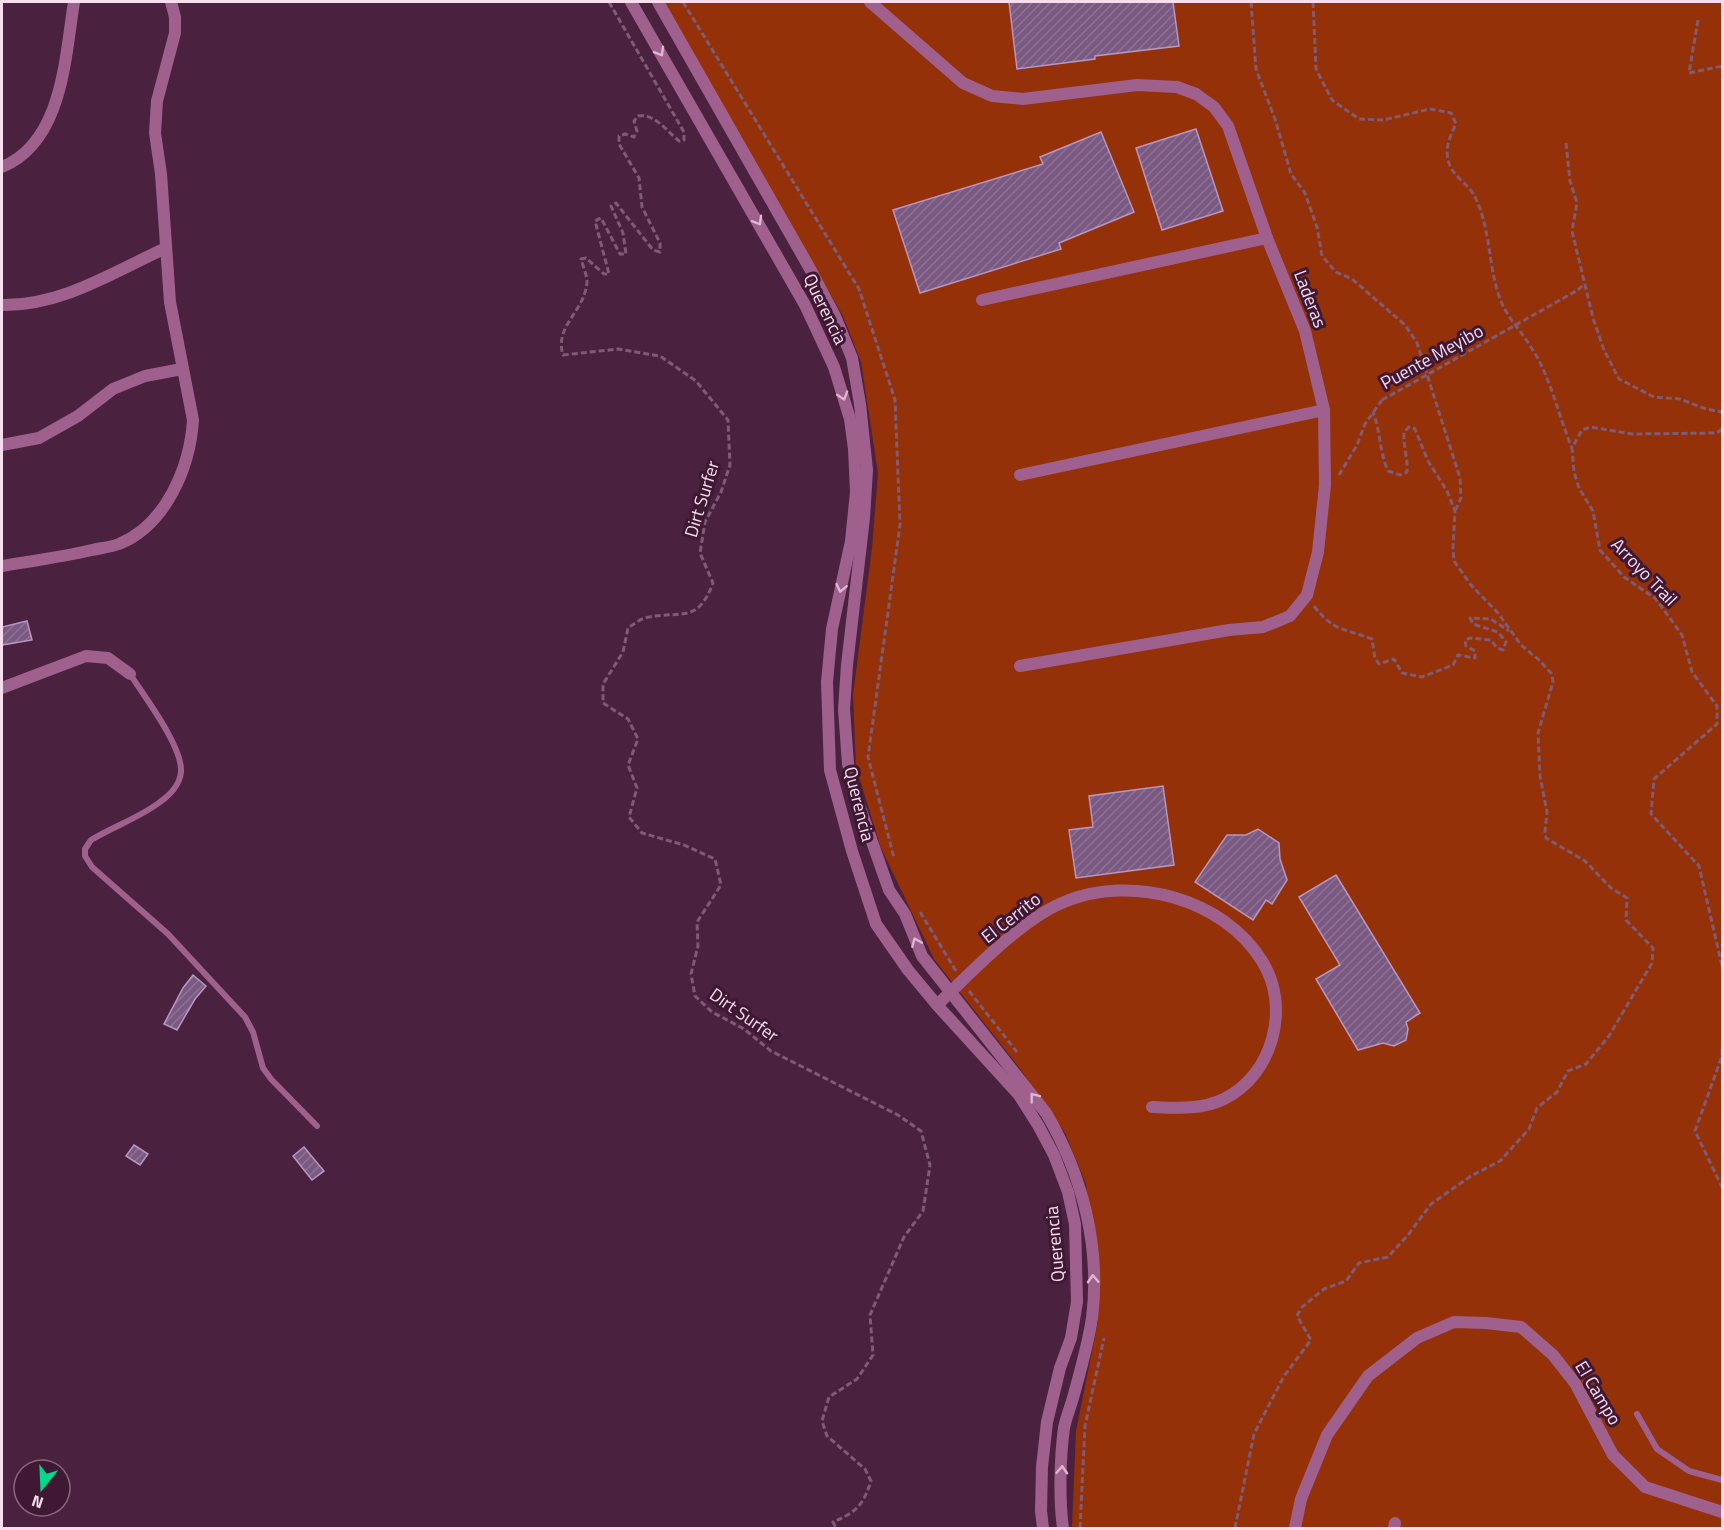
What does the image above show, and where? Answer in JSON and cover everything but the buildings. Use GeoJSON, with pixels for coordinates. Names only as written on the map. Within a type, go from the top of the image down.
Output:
{"type":"FeatureCollection","features":[{"type":"Feature","properties":{"kind":"street"},"geometry":{"type":"LineString","coordinates":[[2,166],[19,158],[39,134],[58,98],[66,64],[74,2]]}},
{"type":"Feature","properties":{"kind":"street"},"geometry":{"type":"LineString","coordinates":[[2,566],[119,544],[145,528],[162,509],[176,485],[192,439],[193,420],[170,302],[161,174],[155,134],[157,101],[175,33],[175,17],[171,2]]}},
{"type":"Feature","properties":{"kind":"street","name":"Querencia"},"geometry":{"type":"LineString","coordinates":[[631,2],[805,305],[834,367],[850,419],[861,471],[851,541],[832,629],[827,682],[830,770],[852,851],[876,924],[908,970],[937,1005],[1019,1095],[1054,1155],[1068,1192],[1075,1224],[1077,1302],[1071,1338],[1060,1368],[1047,1422],[1042,1467],[1043,1528]]}},
{"type":"Feature","properties":{"kind":"street","name":"Querencia"},"geometry":{"type":"LineString","coordinates":[[658,2],[835,316],[852,358],[860,404],[864,518],[845,698],[848,764],[856,799],[889,890],[905,914],[922,956],[1052,1122],[1074,1167],[1088,1220],[1094,1287],[1092,1319],[1064,1428],[1061,1488],[1063,1528]]}},
{"type":"Feature","properties":{"kind":"street","name":"Laderas"},"geometry":{"type":"LineString","coordinates":[[870,2],[963,83],[992,96],[1023,99],[1137,86],[1177,87],[1196,94],[1214,107],[1228,126],[1267,238],[1305,331],[1324,410],[1325,485],[1318,552],[1306,595],[1290,616],[1263,627],[1229,630],[1020,666]]}},
{"type":"Feature","properties":{"kind":"street"},"geometry":{"type":"LineString","coordinates":[[982,300],[1267,238]]}},
{"type":"Feature","properties":{"kind":"street"},"geometry":{"type":"LineString","coordinates":[[2,305],[52,299],[87,286],[166,248]]}},
{"type":"Feature","properties":{"kind":"street"},"geometry":{"type":"LineString","coordinates":[[2,445],[39,438],[78,416],[113,388],[145,376],[182,369]]}},
{"type":"Feature","properties":{"kind":"street"},"geometry":{"type":"LineString","coordinates":[[1020,475],[1324,410]]}},
{"type":"Feature","properties":{"kind":"street"},"geometry":{"type":"LineString","coordinates":[[2,688],[86,656],[108,658],[130,674]]}},
{"type":"Feature","properties":{"kind":"street","name":"El Cerrito"},"geometry":{"type":"LineString","coordinates":[[937,1005],[1021,928],[1063,902],[1103,890],[1147,891],[1178,899],[1222,920],[1253,949],[1264,963],[1271,982],[1276,1016],[1273,1037],[1258,1069],[1245,1084],[1225,1099],[1201,1107],[1152,1107]]}},
{"type":"Feature","properties":{"kind":"street","name":"El Campo"},"geometry":{"type":"LineString","coordinates":[[1295,1528],[1301,1499],[1327,1435],[1368,1376],[1417,1338],[1454,1322],[1486,1323],[1521,1328],[1553,1355],[1575,1383],[1613,1455],[1645,1486],[1722,1512]]}},
{"type":"Feature","properties":{"kind":"lane"},"geometry":{"type":"LineString","coordinates":[[130,674],[154,710],[176,750],[181,764],[181,774],[178,784],[159,803],[91,840],[85,849],[85,856],[92,867],[168,934],[245,1017],[253,1032],[263,1068],[317,1126]]}},
{"type":"Feature","properties":{"kind":"lane"},"geometry":{"type":"LineString","coordinates":[[1637,1414],[1657,1449],[1689,1471],[1722,1480]]}},
{"type":"Feature","properties":{"kind":"path","name":"Dirt Surfer"},"geometry":{"type":"LineString","coordinates":[[609,2],[684,132],[684,141],[678,141],[652,118],[645,115],[638,116],[634,121],[637,131],[634,137],[625,134],[619,136],[619,144],[639,178],[642,207],[660,243],[660,252],[653,250],[616,202],[611,206],[623,233],[626,254],[620,254],[601,218],[595,221],[609,274],[604,274],[586,258],[581,259],[587,280],[584,298],[562,330],[560,345],[563,355],[618,349],[660,356],[696,381],[728,420],[730,465],[722,492],[705,522],[700,553],[713,583],[707,600],[694,612],[646,617],[628,627],[623,652],[603,684],[603,703],[628,719],[638,739],[628,765],[637,788],[629,817],[642,833],[684,845],[715,860],[721,885],[697,922],[698,946],[691,974],[695,996],[712,1012],[744,1029],[771,1051],[898,1114],[921,1131],[930,1165],[923,1211],[904,1237],[870,1315],[873,1355],[857,1379],[829,1397],[822,1421],[827,1436],[865,1468],[871,1481],[865,1499],[850,1515],[833,1522],[836,1528]]}},
{"type":"Feature","properties":{"kind":"path"},"geometry":{"type":"LineString","coordinates":[[683,2],[859,289],[895,400],[900,525],[868,757],[895,864]]}},
{"type":"Feature","properties":{"kind":"path"},"geometry":{"type":"LineString","coordinates":[[1235,1528],[1254,1434],[1284,1376],[1311,1341],[1296,1316],[1301,1308],[1324,1289],[1346,1281],[1359,1263],[1388,1257],[1431,1204],[1471,1176],[1500,1161],[1529,1129],[1537,1108],[1557,1092],[1568,1071],[1586,1064],[1609,1036],[1652,963],[1653,948],[1626,921],[1627,898],[1611,888],[1585,861],[1546,838],[1547,812],[1540,776],[1538,733],[1553,682],[1552,674],[1521,645],[1498,613],[1471,585],[1454,561],[1455,511],[1461,498],[1460,478],[1417,343],[1405,325],[1352,279],[1336,272],[1322,256],[1317,227],[1305,193],[1291,174],[1275,119],[1256,69],[1251,2]]}},
{"type":"Feature","properties":{"kind":"path","name":"Arroyo Trail"},"geometry":{"type":"LineString","coordinates":[[1313,2],[1316,69],[1332,100],[1359,119],[1383,120],[1430,109],[1451,113],[1456,124],[1448,143],[1449,164],[1474,194],[1484,223],[1498,292],[1508,317],[1532,347],[1551,391],[1572,448],[1574,472],[1579,488],[1593,511],[1600,550],[1624,577],[1656,599],[1682,634],[1692,672],[1717,706],[1717,724],[1654,779],[1651,814],[1698,866],[1722,966]]}},
{"type":"Feature","properties":{"kind":"path"},"geometry":{"type":"LineString","coordinates":[[1698,20],[1689,73],[1722,66]]}},
{"type":"Feature","properties":{"kind":"path"},"geometry":{"type":"LineString","coordinates":[[1566,143],[1570,181],[1577,203],[1572,231],[1584,284],[1604,350],[1619,379],[1654,397],[1680,399],[1706,409],[1722,412]]}},
{"type":"Feature","properties":{"kind":"path","name":"Puente Meyibo"},"geometry":{"type":"LineString","coordinates":[[1325,485],[1340,474],[1357,445],[1365,424],[1382,400],[1578,290],[1584,284]]}},
{"type":"Feature","properties":{"kind":"path"},"geometry":{"type":"LineString","coordinates":[[1373,412],[1378,424],[1382,456],[1388,471],[1400,475],[1407,472],[1408,461],[1403,443],[1404,432],[1409,427],[1415,429],[1428,461],[1447,491],[1455,511]]}},
{"type":"Feature","properties":{"kind":"path"},"geometry":{"type":"LineString","coordinates":[[1572,448],[1582,430],[1591,427],[1632,434],[1717,433],[1722,429]]}},
{"type":"Feature","properties":{"kind":"path"},"geometry":{"type":"LineString","coordinates":[[1306,595],[1326,620],[1340,630],[1372,639],[1375,658],[1379,664],[1394,659],[1402,673],[1422,677],[1453,665],[1458,655],[1475,658],[1475,651],[1466,646],[1465,640],[1470,638],[1491,640],[1497,648],[1503,650],[1506,642],[1498,632],[1473,624],[1470,618],[1491,619],[1511,632]]}},
{"type":"Feature","properties":{"kind":"path"},"geometry":{"type":"LineString","coordinates":[[916,904],[962,982],[1021,1057]]}},
{"type":"Feature","properties":{"kind":"path"},"geometry":{"type":"LineString","coordinates":[[1722,1049],[1722,1056],[1695,1131],[1722,1187]]}},
{"type":"Feature","properties":{"kind":"path"},"geometry":{"type":"LineString","coordinates":[[1080,1528],[1085,1426],[1104,1341],[1103,1331]]}},
{"type":"Feature","properties":{"kind":"shaded area"},"geometry":{"type":"Polygon","coordinates":[[[662,2],[1722,2],[1722,1528],[1072,1528],[1076,1431],[1098,1322],[1097,1288],[1086,1184],[1065,1133],[1018,1066],[934,959],[881,848],[856,767],[853,695],[872,548],[878,473],[861,362],[843,316],[662,2]]]}}]}
